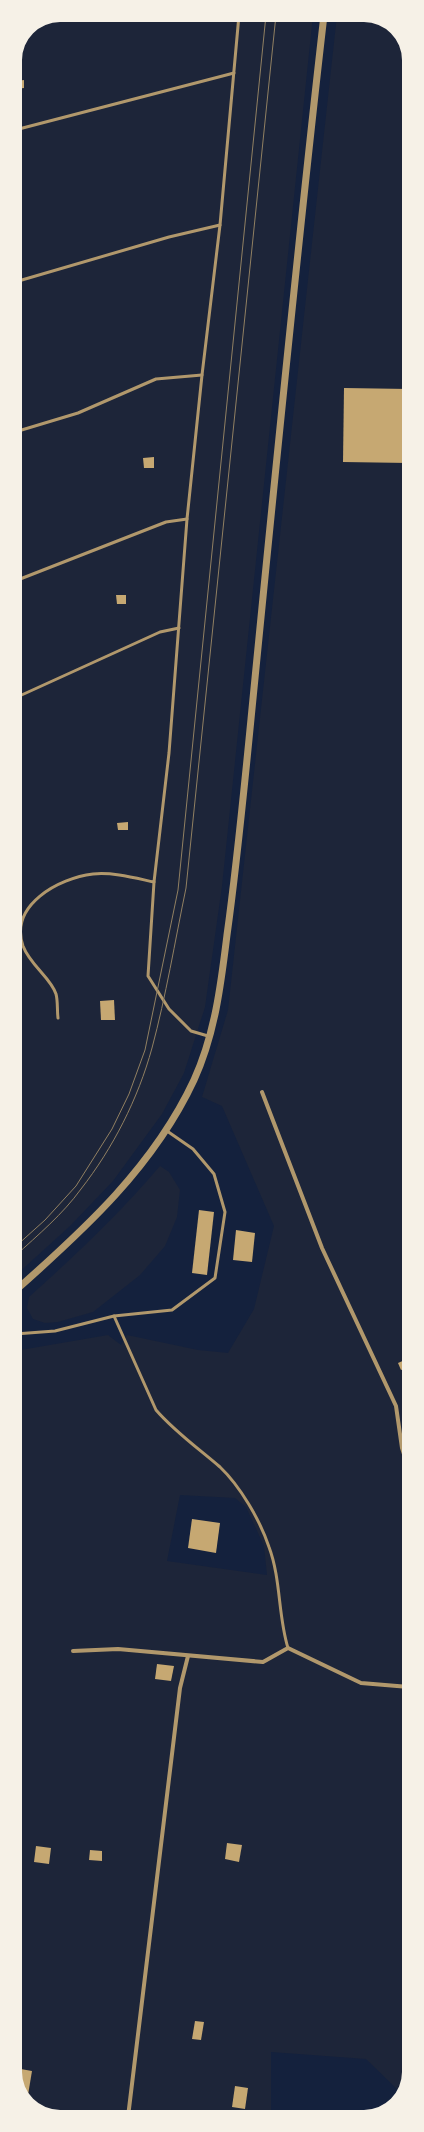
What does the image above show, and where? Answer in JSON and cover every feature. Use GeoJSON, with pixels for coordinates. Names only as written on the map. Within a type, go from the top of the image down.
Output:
{"type":"FeatureCollection","features":[{"type":"Feature","properties":{"kind":"street"},"geometry":{"type":"LineString","coordinates":[[22,1285],[77,1235],[120,1190],[167,1131],[195,1078],[217,1010],[234,887],[300,230],[323,22]]}},
{"type":"Feature","properties":{"kind":"street"},"geometry":{"type":"LineString","coordinates":[[262,1092],[322,1248],[396,1406],[402,1448]]}},
{"type":"Feature","properties":{"kind":"street"},"geometry":{"type":"LineString","coordinates":[[73,1651],[118,1649],[263,1662],[288,1648],[361,1683],[402,1686]]}},
{"type":"Feature","properties":{"kind":"street"},"geometry":{"type":"LineString","coordinates":[[129,2110],[180,1688],[188,1656]]}},
{"type":"Feature","properties":{"kind":"lane"},"geometry":{"type":"LineString","coordinates":[[208,1036],[191,1031],[169,1009],[148,976],[154,882],[169,754],[187,519],[202,374],[220,225],[238,22]]}},
{"type":"Feature","properties":{"kind":"lane"},"geometry":{"type":"LineString","coordinates":[[22,128],[234,73]]}},
{"type":"Feature","properties":{"kind":"lane"},"geometry":{"type":"LineString","coordinates":[[22,280],[169,237],[220,225]]}},
{"type":"Feature","properties":{"kind":"lane"},"geometry":{"type":"LineString","coordinates":[[22,430],[78,413],[156,379],[202,374]]}},
{"type":"Feature","properties":{"kind":"lane"},"geometry":{"type":"LineString","coordinates":[[22,578],[166,522],[187,519]]}},
{"type":"Feature","properties":{"kind":"lane"},"geometry":{"type":"LineString","coordinates":[[22,695],[160,632],[178,628]]}},
{"type":"Feature","properties":{"kind":"lane"},"geometry":{"type":"LineString","coordinates":[[22,920],[32,904],[50,887],[75,877],[102,874],[123,875],[154,882]]}},
{"type":"Feature","properties":{"kind":"lane"},"geometry":{"type":"LineString","coordinates":[[22,934],[23,946],[35,968],[47,980],[56,994],[58,1018]]}},
{"type":"Feature","properties":{"kind":"lane"},"geometry":{"type":"LineString","coordinates":[[22,1333],[55,1331],[114,1316],[172,1310],[215,1278],[225,1212],[214,1174],[193,1149],[167,1131]]}},
{"type":"Feature","properties":{"kind":"lane"},"geometry":{"type":"LineString","coordinates":[[114,1316],[156,1410],[166,1422],[221,1469],[255,1512],[270,1548],[282,1613],[284,1635],[288,1648]]}},
{"type":"Feature","properties":{"kind":"shaded area"},"geometry":{"type":"Polygon","coordinates":[[[60,22],[312,22],[222,886],[205,1007],[184,1073],[162,1114],[113,1181],[70,1226],[22,1270],[23,53],[28,39],[33,33],[45,25],[60,22]]]}},
{"type":"Feature","properties":{"kind":"shaded area"},"geometry":{"type":"Polygon","coordinates":[[[336,22],[366,22],[379,25],[389,31],[397,41],[402,55],[401,2079],[398,2090],[366,2059],[271,2052],[271,2110],[50,2109],[39,2104],[33,2099],[26,2089],[22,2077],[22,1350],[108,1335],[121,1345],[127,1335],[198,1350],[228,1353],[254,1309],[274,1226],[222,1106],[202,1097],[228,1010],[336,22]],[[180,1495],[167,1561],[267,1575],[264,1546],[246,1507],[235,1498],[180,1495]]]}},
{"type":"Feature","properties":{"kind":"shaded area"},"geometry":{"type":"Polygon","coordinates":[[[160,1166],[169,1172],[180,1190],[177,1217],[165,1246],[140,1275],[93,1312],[58,1322],[45,1323],[33,1319],[27,1308],[29,1297],[97,1233],[160,1166]]]}},
{"type":"Feature","properties":{"kind":"building"},"geometry":{"type":"Polygon","coordinates":[[[22,80],[24,80],[24,88],[22,88],[22,80]]]}},
{"type":"Feature","properties":{"kind":"building"},"geometry":{"type":"Polygon","coordinates":[[[344,388],[402,389],[402,463],[343,462],[344,388]]]}},
{"type":"Feature","properties":{"kind":"building"},"geometry":{"type":"Polygon","coordinates":[[[154,457],[154,468],[144,468],[143,458],[154,457]]]}},
{"type":"Feature","properties":{"kind":"building"},"geometry":{"type":"Polygon","coordinates":[[[116,595],[126,595],[126,604],[117,604],[116,595]]]}},
{"type":"Feature","properties":{"kind":"building"},"geometry":{"type":"Polygon","coordinates":[[[128,822],[128,830],[118,830],[117,823],[128,822]]]}},
{"type":"Feature","properties":{"kind":"building"},"geometry":{"type":"Polygon","coordinates":[[[114,1000],[115,1020],[101,1020],[100,1001],[114,1000]]]}},
{"type":"Feature","properties":{"kind":"building"},"geometry":{"type":"Polygon","coordinates":[[[199,1210],[214,1212],[207,1275],[192,1273],[199,1210]]]}},
{"type":"Feature","properties":{"kind":"building"},"geometry":{"type":"Polygon","coordinates":[[[236,1230],[255,1233],[252,1262],[233,1260],[236,1230]]]}},
{"type":"Feature","properties":{"kind":"building"},"geometry":{"type":"Polygon","coordinates":[[[402,1361],[402,1370],[401,1370],[398,1363],[402,1361]]]}},
{"type":"Feature","properties":{"kind":"building"},"geometry":{"type":"Polygon","coordinates":[[[192,1519],[220,1523],[216,1553],[188,1548],[192,1519]]]}},
{"type":"Feature","properties":{"kind":"building"},"geometry":{"type":"Polygon","coordinates":[[[157,1664],[174,1666],[171,1681],[155,1679],[157,1664]]]}},
{"type":"Feature","properties":{"kind":"building"},"geometry":{"type":"Polygon","coordinates":[[[227,1843],[242,1845],[239,1862],[225,1859],[227,1843]]]}},
{"type":"Feature","properties":{"kind":"building"},"geometry":{"type":"Polygon","coordinates":[[[36,1846],[51,1848],[49,1864],[34,1862],[36,1846]]]}},
{"type":"Feature","properties":{"kind":"building"},"geometry":{"type":"Polygon","coordinates":[[[90,1850],[102,1851],[102,1861],[89,1860],[90,1850]]]}},
{"type":"Feature","properties":{"kind":"building"},"geometry":{"type":"Polygon","coordinates":[[[195,2021],[204,2022],[201,2040],[192,2039],[195,2021]]]}},
{"type":"Feature","properties":{"kind":"building"},"geometry":{"type":"Polygon","coordinates":[[[22,2069],[32,2071],[28,2093],[23,2082],[22,2069]]]}},
{"type":"Feature","properties":{"kind":"building"},"geometry":{"type":"Polygon","coordinates":[[[235,2086],[248,2088],[245,2109],[232,2107],[235,2086]]]}},
{"type":"Feature","properties":{"kind":"tram line"},"geometry":{"type":"LineString","coordinates":[[22,1241],[45,1220],[76,1186],[112,1129],[129,1094],[145,1050],[178,890],[265,22]]}},
{"type":"Feature","properties":{"kind":"tram line"},"geometry":{"type":"LineString","coordinates":[[22,1250],[50,1224],[74,1198],[93,1173],[114,1140],[140,1086],[152,1048],[166,988],[186,888],[275,22]]}}]}
